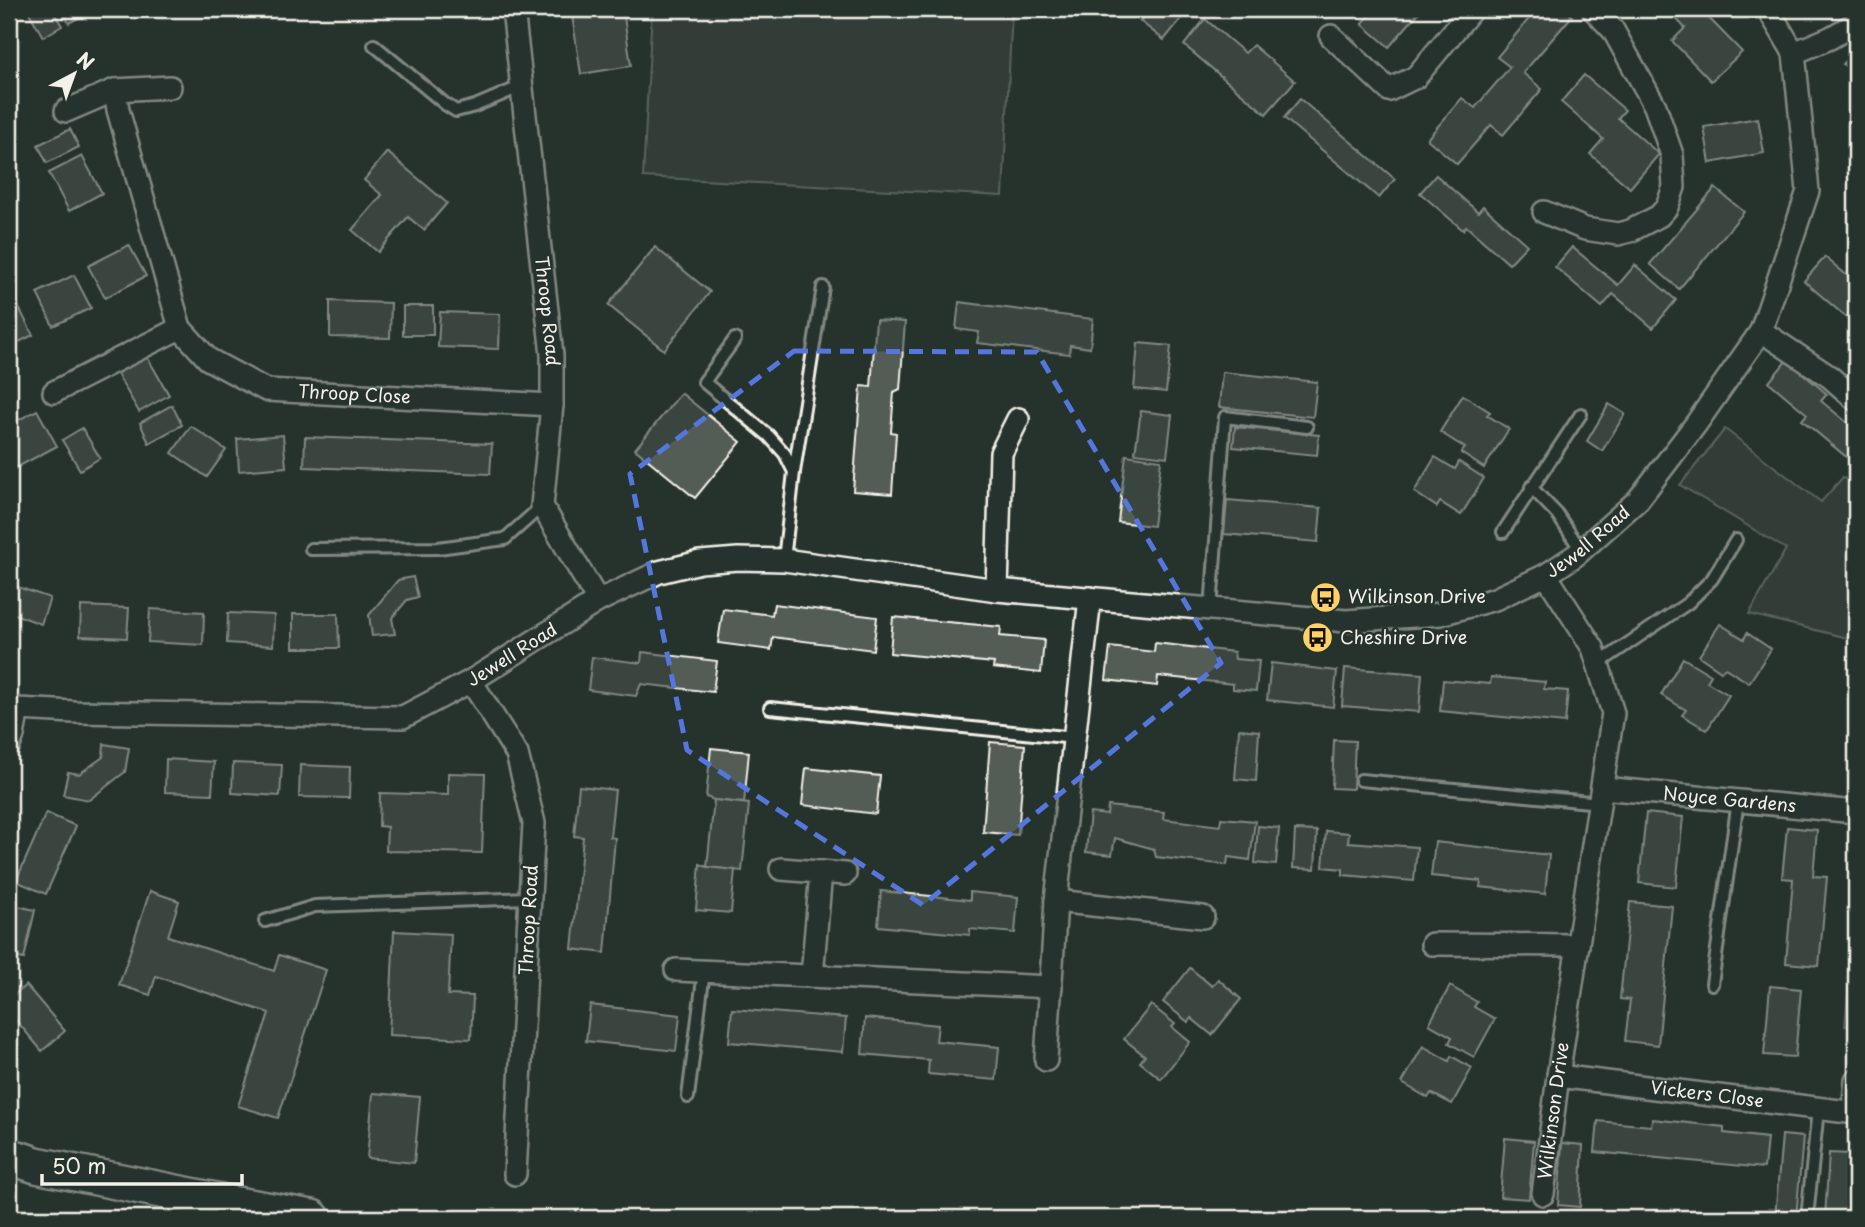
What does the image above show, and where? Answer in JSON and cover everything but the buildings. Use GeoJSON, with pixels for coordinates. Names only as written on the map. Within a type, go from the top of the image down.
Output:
{"type":"FeatureCollection","features":[{"type":"Feature","properties":{"kind":"highway"},"geometry":{"type":"LineString","coordinates":[[9,1156],[36,1165],[312,1218]]}},
{"type":"Feature","properties":{"kind":"street","name":"Throop Road"},"geometry":{"type":"LineString","coordinates":[[513,9],[552,355],[552,405],[542,506]]}},
{"type":"Feature","properties":{"kind":"street"},"geometry":{"type":"LineString","coordinates":[[1331,36],[1389,90],[1416,77],[1472,9]]}},
{"type":"Feature","properties":{"kind":"street"},"geometry":{"type":"LineString","coordinates":[[1544,212],[1586,229],[1618,233],[1630,231],[1659,216],[1667,207],[1674,187],[1672,155],[1656,106],[1613,30],[1593,9]]}},
{"type":"Feature","properties":{"kind":"street","name":"Jewell Road"},"geometry":{"type":"LineString","coordinates":[[9,746],[13,736],[13,708],[88,712],[403,717],[471,681],[598,601],[659,572],[700,562],[738,559],[785,560],[997,590],[1346,621],[1441,614],[1495,599],[1546,575],[1581,550],[1638,500],[1696,424],[1761,331],[1808,191],[1794,53],[1768,9]]}},
{"type":"Feature","properties":{"kind":"street"},"geometry":{"type":"LineString","coordinates":[[1794,53],[1830,38],[1856,23]]}},
{"type":"Feature","properties":{"kind":"street"},"geometry":{"type":"LineString","coordinates":[[66,111],[115,90],[170,86]]}},
{"type":"Feature","properties":{"kind":"street","name":"Throop Close"},"geometry":{"type":"LineString","coordinates":[[115,90],[118,110],[180,328],[208,359],[266,390],[552,405]]}},
{"type":"Feature","properties":{"kind":"street"},"geometry":{"type":"LineString","coordinates":[[54,392],[180,328]]}},
{"type":"Feature","properties":{"kind":"street"},"geometry":{"type":"LineString","coordinates":[[1761,331],[1830,377],[1856,400]]}},
{"type":"Feature","properties":{"kind":"street"},"geometry":{"type":"LineString","coordinates":[[997,590],[1001,453],[1018,419]]}},
{"type":"Feature","properties":{"kind":"street"},"geometry":{"type":"LineString","coordinates":[[542,506],[598,601]]}},
{"type":"Feature","properties":{"kind":"street","name":"Wilkinson Drive"},"geometry":{"type":"LineString","coordinates":[[1543,1194],[1558,1076],[1613,713],[1593,648],[1546,575]]}},
{"type":"Feature","properties":{"kind":"street"},"geometry":{"type":"LineString","coordinates":[[1046,1060],[1056,901],[1090,598]]}},
{"type":"Feature","properties":{"kind":"street","name":"Throop Road"},"geometry":{"type":"LineString","coordinates":[[471,681],[517,754],[534,824],[515,1174]]}},
{"type":"Feature","properties":{"kind":"street","name":"Noyce Gardens"},"geometry":{"type":"LineString","coordinates":[[1601,796],[1738,801],[1856,812]]}},
{"type":"Feature","properties":{"kind":"street"},"geometry":{"type":"LineString","coordinates":[[781,869],[845,874]]}},
{"type":"Feature","properties":{"kind":"street"},"geometry":{"type":"LineString","coordinates":[[812,976],[821,872]]}},
{"type":"Feature","properties":{"kind":"street"},"geometry":{"type":"LineString","coordinates":[[1056,901],[1203,917]]}},
{"type":"Feature","properties":{"kind":"street"},"geometry":{"type":"LineString","coordinates":[[1432,944],[1578,945]]}},
{"type":"Feature","properties":{"kind":"street"},"geometry":{"type":"LineString","coordinates":[[676,970],[1051,987]]}},
{"type":"Feature","properties":{"kind":"street","name":"Vickers Close"},"geometry":{"type":"LineString","coordinates":[[1558,1076],[1855,1113]]}},
{"type":"Feature","properties":{"kind":"street"},"geometry":{"type":"LineString","coordinates":[[1855,1113],[1856,1080]]}},
{"type":"Feature","properties":{"kind":"lane"},"geometry":{"type":"LineString","coordinates":[[374,45],[456,111],[522,86]]}},
{"type":"Feature","properties":{"kind":"lane"},"geometry":{"type":"LineString","coordinates":[[785,560],[794,472],[822,287]]}},
{"type":"Feature","properties":{"kind":"lane"},"geometry":{"type":"LineString","coordinates":[[735,339],[704,382],[769,436],[785,454],[794,472]]}},
{"type":"Feature","properties":{"kind":"lane"},"geometry":{"type":"LineString","coordinates":[[1503,532],[1581,414]]}},
{"type":"Feature","properties":{"kind":"lane"},"geometry":{"type":"LineString","coordinates":[[1211,609],[1225,417],[1307,427]]}},
{"type":"Feature","properties":{"kind":"lane"},"geometry":{"type":"LineString","coordinates":[[1531,487],[1557,514],[1581,550]]}},
{"type":"Feature","properties":{"kind":"lane"},"geometry":{"type":"LineString","coordinates":[[312,549],[438,548],[505,539],[542,506]]}},
{"type":"Feature","properties":{"kind":"lane"},"geometry":{"type":"LineString","coordinates":[[1598,664],[1688,603],[1712,579],[1736,540]]}},
{"type":"Feature","properties":{"kind":"lane"},"geometry":{"type":"LineString","coordinates":[[770,708],[1074,738]]}},
{"type":"Feature","properties":{"kind":"lane"},"geometry":{"type":"LineString","coordinates":[[1361,780],[1601,796]]}},
{"type":"Feature","properties":{"kind":"lane"},"geometry":{"type":"LineString","coordinates":[[1712,984],[1738,801]]}},
{"type":"Feature","properties":{"kind":"lane"},"geometry":{"type":"LineString","coordinates":[[265,921],[315,906],[530,898]]}},
{"type":"Feature","properties":{"kind":"lane"},"geometry":{"type":"LineString","coordinates":[[688,1097],[704,971]]}},
{"type":"Feature","properties":{"kind":"lane"},"geometry":{"type":"LineString","coordinates":[[1807,1218],[1818,1109]]}},
{"type":"Feature","properties":{"kind":"highlighted area"},"geometry":{"type":"Polygon","coordinates":[[[794,351],[1037,352],[1221,663],[923,905],[687,750],[630,474],[794,351]]]}},
{"type":"Feature","properties":{"kind":"shaded area"},"geometry":{"type":"Polygon","coordinates":[[[652,9],[1012,9],[1003,196],[643,177],[652,9]]]}},
{"type":"Feature","properties":{"kind":"shaded area"},"geometry":{"type":"Polygon","coordinates":[[[1725,429],[1821,502],[1843,477],[1856,484],[1856,640],[1749,614],[1786,549],[1680,485],[1725,429]]]}},
{"type":"Feature","properties":{"kind":"shaded area"},"geometry":{"type":"Polygon","coordinates":[[[1856,899],[1856,1027],[1845,1026],[1856,899]]]}},
{"type":"Feature","properties":{"kind":"place","name":"Wilkinson Drive"},"geometry":{"type":"Point","coordinates":[1325,597]}},
{"type":"Feature","properties":{"kind":"place","name":"Cheshire Drive"},"geometry":{"type":"Point","coordinates":[1317,638]}}]}
